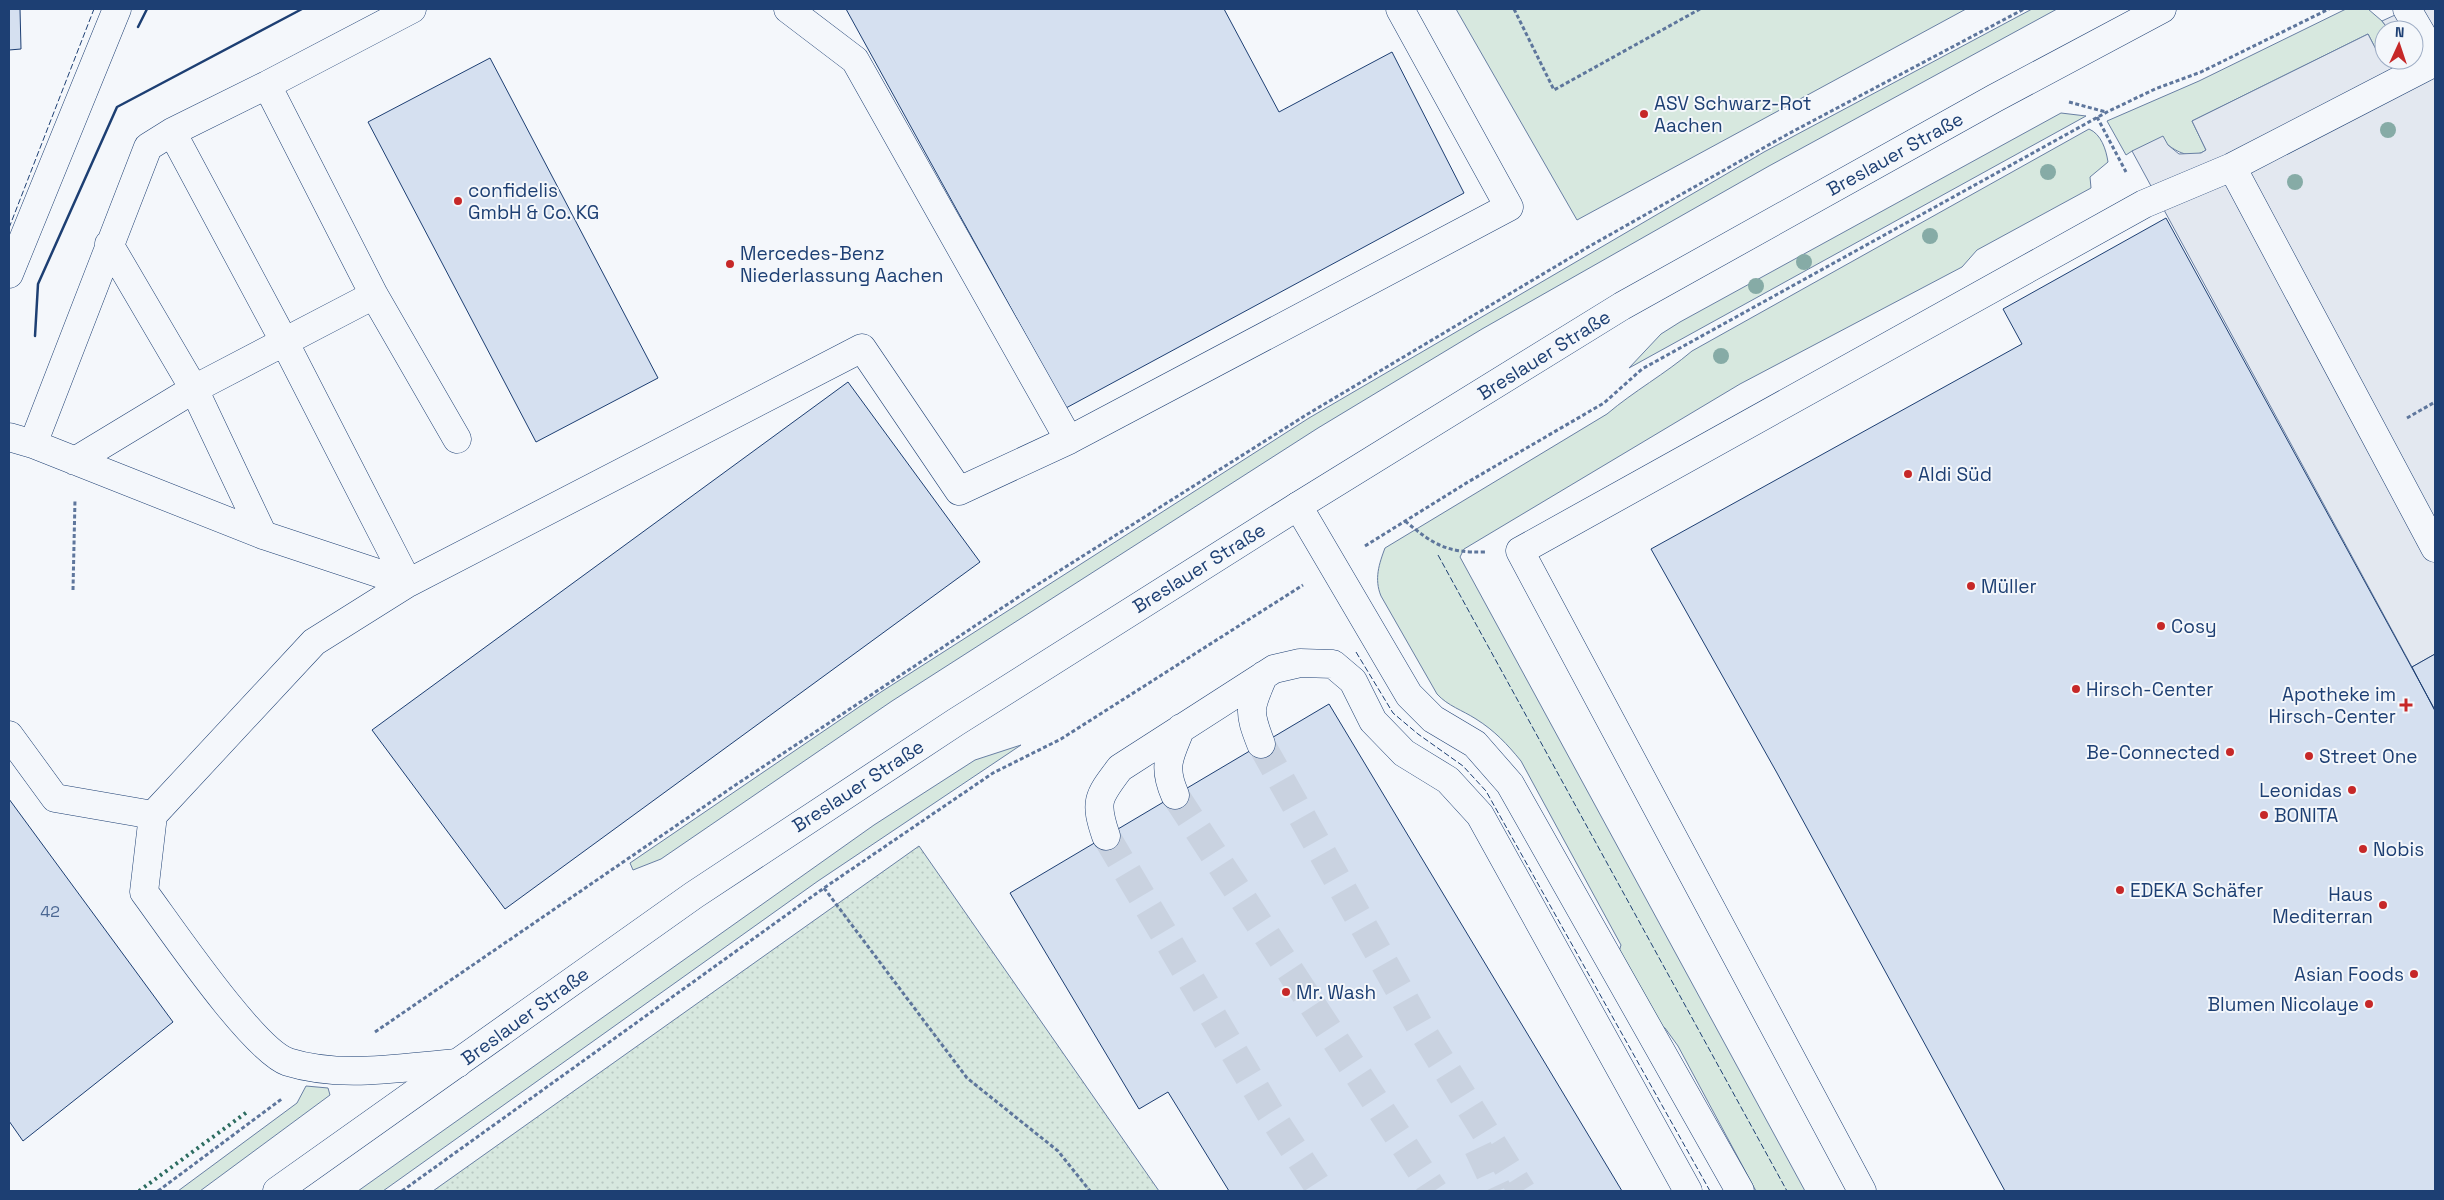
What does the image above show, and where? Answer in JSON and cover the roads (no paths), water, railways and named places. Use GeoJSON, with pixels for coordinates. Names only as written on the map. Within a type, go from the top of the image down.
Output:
{"type":"FeatureCollection","features":[{"type":"Feature","properties":{"kind":"main road"},"geometry":{"type":"LineString","coordinates":[[9,274],[117,9]]}},
{"type":"Feature","properties":{"kind":"main road"},"geometry":{"type":"LineString","coordinates":[[408,582],[263,535],[21,441],[109,244],[148,147],[172,132],[267,86],[412,9]]}},
{"type":"Feature","properties":{"kind":"main road"},"geometry":{"type":"LineString","coordinates":[[788,9],[855,60],[1069,440]]}},
{"type":"Feature","properties":{"kind":"main road"},"geometry":{"type":"LineString","coordinates":[[458,1063],[354,1070],[321,1070],[287,1062],[276,1056],[243,1024],[144,892],[153,815],[314,642],[408,582],[862,348],[959,491],[1069,440],[1509,206],[1400,9]]}},
{"type":"Feature","properties":{"kind":"main road","name":"Breslauer Straße"},"geometry":{"type":"LineString","coordinates":[[277,1191],[694,895],[956,722],[1298,506],[1622,306],[1986,103],[2162,9]]}},
{"type":"Feature","properties":{"kind":"main road"},"geometry":{"type":"LineString","coordinates":[[2407,9],[2435,57]]}},
{"type":"Feature","properties":{"kind":"main road"},"geometry":{"type":"LineString","coordinates":[[1862,1191],[1520,552],[2144,204],[2232,167],[2435,62]]}},
{"type":"Feature","properties":{"kind":"main road"},"geometry":{"type":"LineString","coordinates":[[267,86],[374,294],[457,439]]}},
{"type":"Feature","properties":{"kind":"main road"},"geometry":{"type":"LineString","coordinates":[[172,132],[285,343],[408,582]]}},
{"type":"Feature","properties":{"kind":"main road"},"geometry":{"type":"LineString","coordinates":[[2232,167],[2435,548]]}},
{"type":"Feature","properties":{"kind":"main road"},"geometry":{"type":"LineString","coordinates":[[109,244],[194,389],[263,535]]}},
{"type":"Feature","properties":{"kind":"main road"},"geometry":{"type":"LineString","coordinates":[[75,461],[194,389],[285,343],[374,294]]}},
{"type":"Feature","properties":{"kind":"main road"},"geometry":{"type":"LineString","coordinates":[[1298,506],[1408,694],[1433,719],[1475,744],[1510,784],[1740,1191]]}},
{"type":"Feature","properties":{"kind":"main road"},"geometry":{"type":"LineString","coordinates":[[1106,836],[1098,811],[1102,791],[1120,768],[1274,669],[1300,663],[1333,664],[1353,681],[1373,721],[1397,747],[1448,780],[1480,815],[1688,1191]]}},
{"type":"Feature","properties":{"kind":"main road"},"geometry":{"type":"LineString","coordinates":[[1261,744],[1252,720],[1251,703],[1264,675]]}},
{"type":"Feature","properties":{"kind":"main road"},"geometry":{"type":"LineString","coordinates":[[1175,795],[1167,777],[1168,762],[1181,728]]}},
{"type":"Feature","properties":{"kind":"main road"},"geometry":{"type":"LineString","coordinates":[[9,735],[55,798],[153,815]]}},
{"type":"Feature","properties":{"kind":"tunnel"},"geometry":{"type":"LineString","coordinates":[[1261,744],[1423,1032],[1522,1191]]}},
{"type":"Feature","properties":{"kind":"tunnel"},"geometry":{"type":"LineString","coordinates":[[1175,795],[1434,1191]]}},
{"type":"Feature","properties":{"kind":"tunnel"},"geometry":{"type":"LineString","coordinates":[[1106,836],[1270,1113],[1321,1191]]}},
{"type":"Feature","properties":{"kind":"tunnel"},"geometry":{"type":"LineString","coordinates":[[1478,1148],[1498,1191]]}},
{"type":"Feature","properties":{"kind":"place","name":"ASV Schwarz-Rot Aachen"},"geometry":{"type":"Point","coordinates":[1644,114]}},
{"type":"Feature","properties":{"kind":"place","name":"confidelis GmbH & Co. KG"},"geometry":{"type":"Point","coordinates":[458,201]}},
{"type":"Feature","properties":{"kind":"place","name":"Mercedes-Benz Niederlassung Aachen"},"geometry":{"type":"Point","coordinates":[730,264]}},
{"type":"Feature","properties":{"kind":"place","name":"Aldi Süd"},"geometry":{"type":"Point","coordinates":[1908,474]}},
{"type":"Feature","properties":{"kind":"place","name":"Müller"},"geometry":{"type":"Point","coordinates":[1971,586]}},
{"type":"Feature","properties":{"kind":"place","name":"Cosy"},"geometry":{"type":"Point","coordinates":[2161,626]}},
{"type":"Feature","properties":{"kind":"place","name":"Hirsch-Center"},"geometry":{"type":"Point","coordinates":[2076,689]}},
{"type":"Feature","properties":{"kind":"place","name":"Apotheke im Hirsch-Center"},"geometry":{"type":"Point","coordinates":[2406,705]}},
{"type":"Feature","properties":{"kind":"place","name":"Be-Connected"},"geometry":{"type":"Point","coordinates":[2230,752]}},
{"type":"Feature","properties":{"kind":"place","name":"Street One"},"geometry":{"type":"Point","coordinates":[2309,756]}},
{"type":"Feature","properties":{"kind":"place","name":"Leonidas"},"geometry":{"type":"Point","coordinates":[2352,790]}},
{"type":"Feature","properties":{"kind":"place","name":"BONITA"},"geometry":{"type":"Point","coordinates":[2264,815]}},
{"type":"Feature","properties":{"kind":"place","name":"Nobis"},"geometry":{"type":"Point","coordinates":[2363,849]}},
{"type":"Feature","properties":{"kind":"place","name":"EDEKA Schäfer"},"geometry":{"type":"Point","coordinates":[2120,890]}},
{"type":"Feature","properties":{"kind":"place","name":"Haus Mediterran"},"geometry":{"type":"Point","coordinates":[2383,905]}},
{"type":"Feature","properties":{"kind":"place","name":"Asian Foods"},"geometry":{"type":"Point","coordinates":[2414,974]}},
{"type":"Feature","properties":{"kind":"place","name":"Mr. Wash"},"geometry":{"type":"Point","coordinates":[1286,992]}},
{"type":"Feature","properties":{"kind":"place","name":"Blumen Nicolaye"},"geometry":{"type":"Point","coordinates":[2369,1004]}}]}
